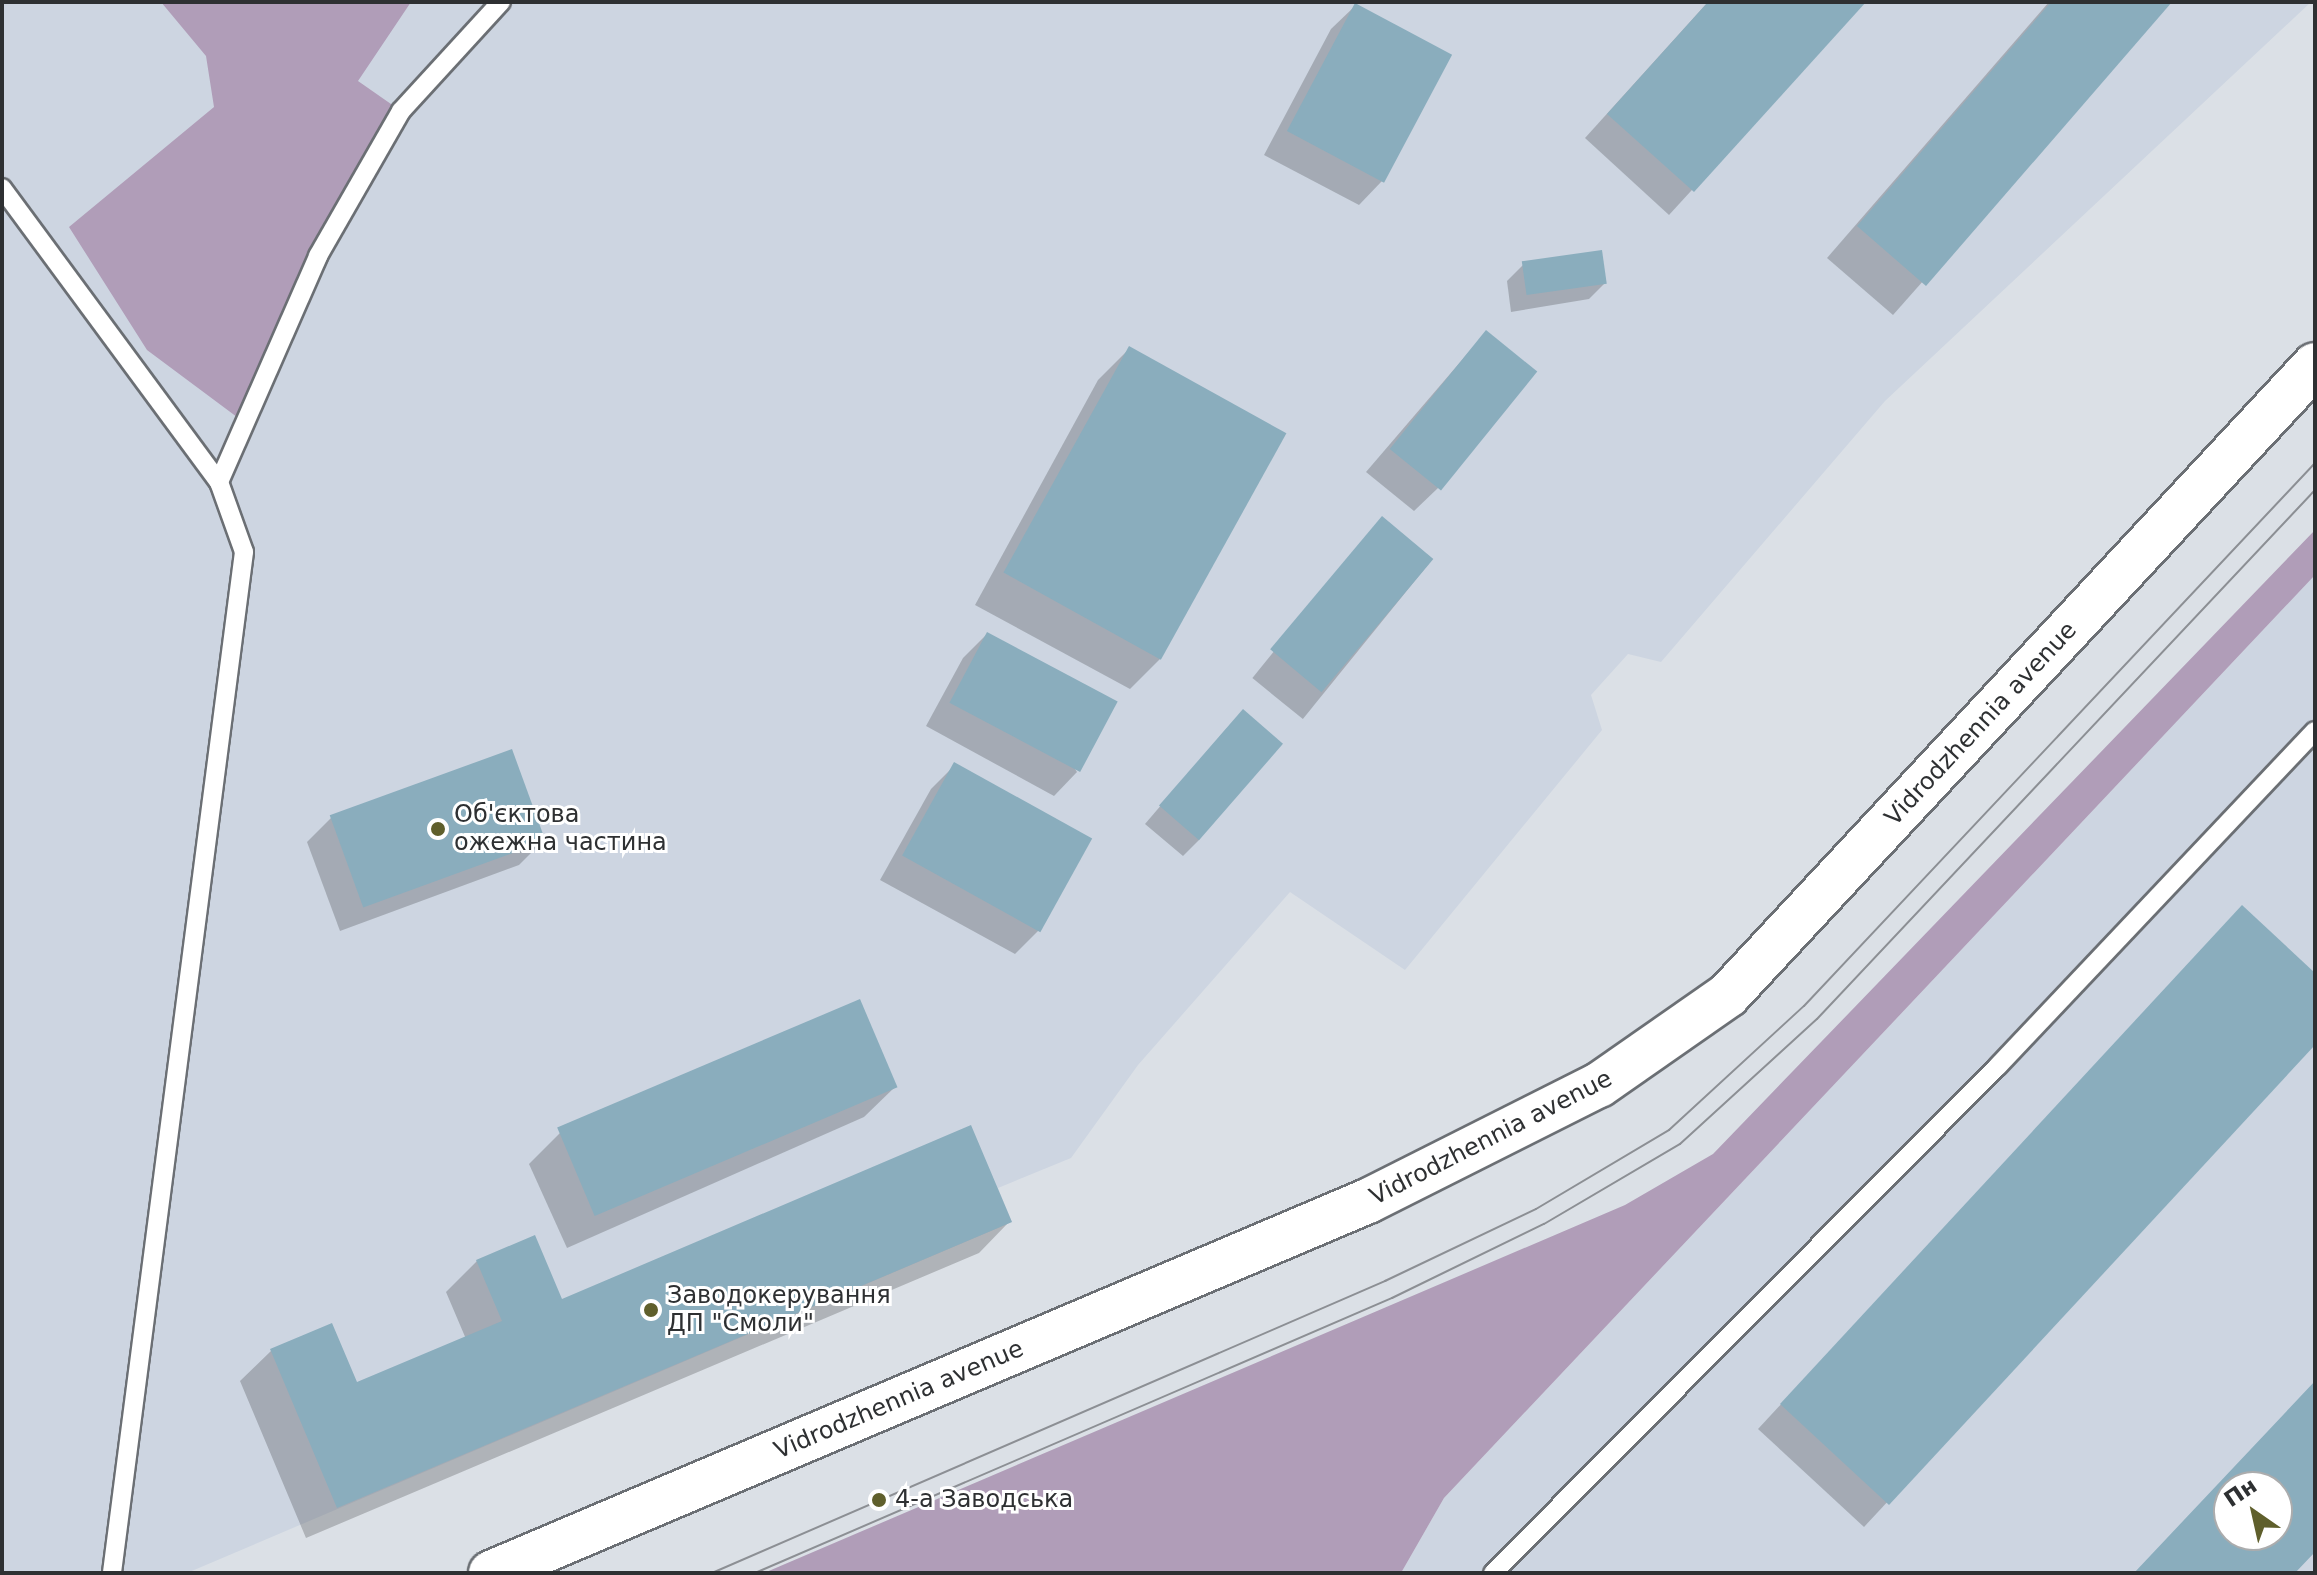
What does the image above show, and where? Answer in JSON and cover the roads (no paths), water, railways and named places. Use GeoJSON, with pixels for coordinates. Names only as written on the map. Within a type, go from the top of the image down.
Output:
{"type":"FeatureCollection","features":[{"type":"Feature","properties":{"kind":"street","name":"Vidrodzhennia avenue"},"geometry":{"type":"LineString","coordinates":[[491,1573],[1368,1201],[1599,1085],[1728,995],[2315,365]]}},
{"type":"Feature","properties":{"kind":"lane"},"geometry":{"type":"LineString","coordinates":[[219,482],[318,256],[401,111],[501,2]]}},
{"type":"Feature","properties":{"kind":"lane"},"geometry":{"type":"LineString","coordinates":[[2,188],[219,482],[244,552],[112,1573]]}},
{"type":"Feature","properties":{"kind":"lane"},"geometry":{"type":"LineString","coordinates":[[1493,1573],[1998,1066],[2315,731]]}},
{"type":"Feature","properties":{"kind":"tram line"},"geometry":{"type":"LineString","coordinates":[[712,1573],[1385,1281],[1536,1209],[1669,1130],[1804,1006],[2315,463]]}},
{"type":"Feature","properties":{"kind":"tram line"},"geometry":{"type":"LineString","coordinates":[[755,1573],[1392,1298],[1544,1224],[1680,1144],[1817,1019],[2315,490]]}},
{"type":"Feature","properties":{"kind":"place","name":"Об'єктова ожежна частина"},"geometry":{"type":"Point","coordinates":[438,829]}},
{"type":"Feature","properties":{"kind":"place","name":"Заводокерування ДП \"Смоли\""},"geometry":{"type":"Point","coordinates":[651,1310]}},
{"type":"Feature","properties":{"kind":"place","name":"4-а Заводська"},"geometry":{"type":"Point","coordinates":[879,1500]}}]}
